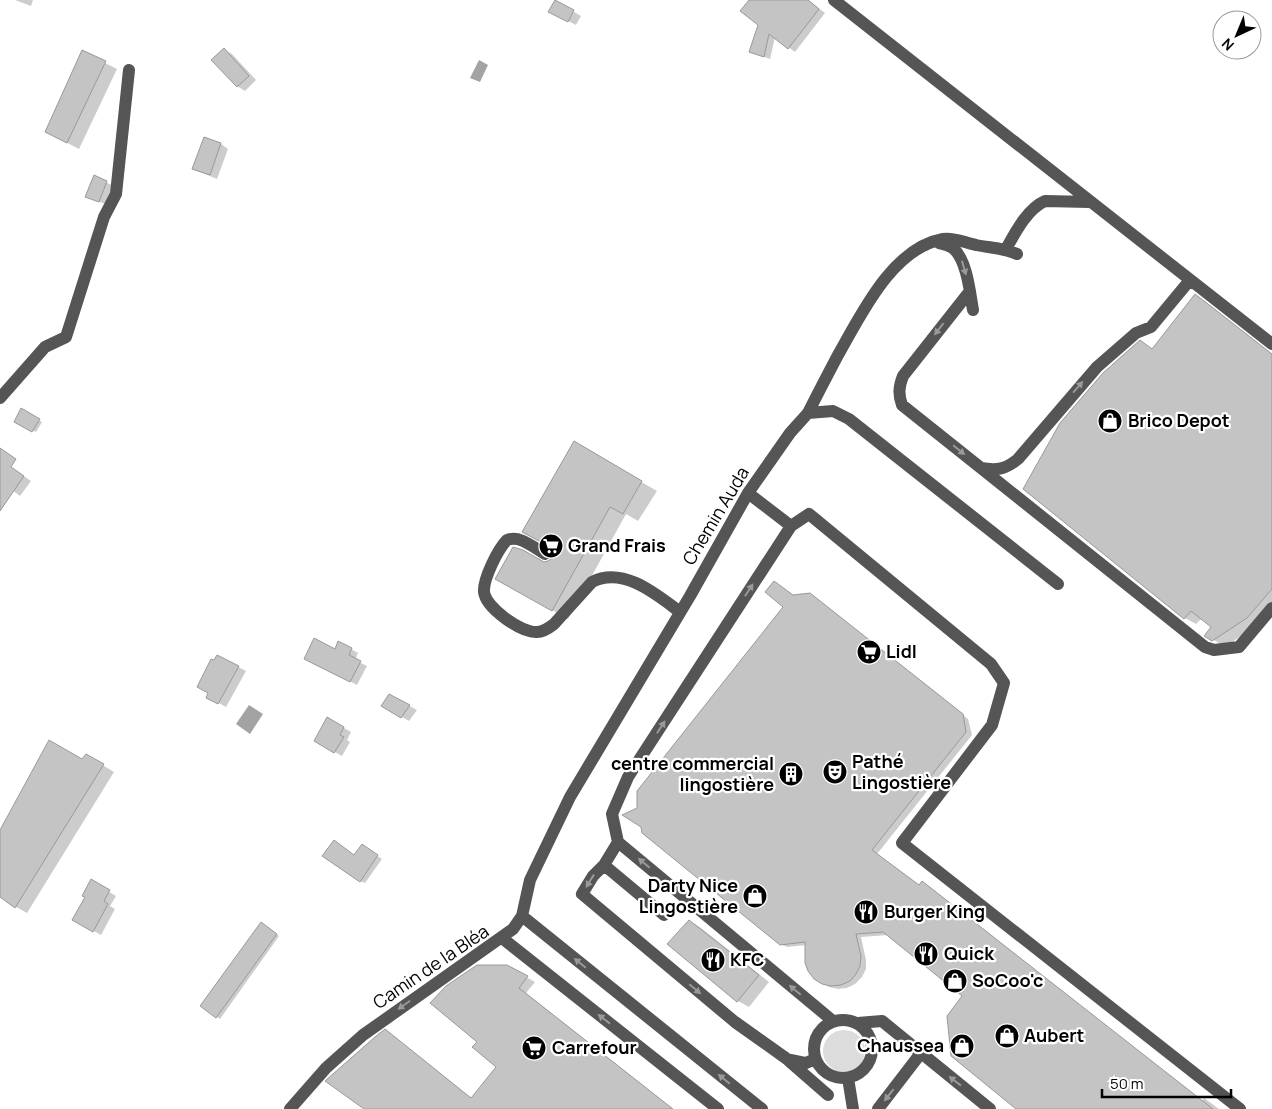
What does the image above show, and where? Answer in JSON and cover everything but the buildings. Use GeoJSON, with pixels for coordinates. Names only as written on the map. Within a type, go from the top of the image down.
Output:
{"type":"FeatureCollection","features":[{"type":"Feature","properties":{"kind":"street"},"geometry":{"type":"LineString","coordinates":[[834,0],[1272,344]]}},
{"type":"Feature","properties":{"kind":"street"},"geometry":{"type":"LineString","coordinates":[[0,398],[45,348],[66,337],[104,217],[116,194],[129,70]]}},
{"type":"Feature","properties":{"kind":"street"},"geometry":{"type":"LineString","coordinates":[[934,241],[945,238],[1012,252],[1014,235],[1033,208],[1039,204],[1045,202],[1089,202]]}},
{"type":"Feature","properties":{"kind":"street"},"geometry":{"type":"LineString","coordinates":[[934,241],[949,246],[958,254],[964,266],[973,310]]}},
{"type":"Feature","properties":{"kind":"street","name":"Chemin Auda"},"geometry":{"type":"LineString","coordinates":[[522,916],[530,880],[570,797],[748,493],[790,433],[808,413],[823,381],[878,287],[898,265],[916,250],[934,241]]}},
{"type":"Feature","properties":{"kind":"street"},"geometry":{"type":"LineString","coordinates":[[982,468],[1003,469],[1018,459],[1097,367],[1136,333],[1151,327],[1190,280]]}},
{"type":"Feature","properties":{"kind":"street"},"geometry":{"type":"LineString","coordinates":[[970,290],[903,376],[899,392],[902,405],[1205,647],[1214,650],[1239,647],[1272,608]]}},
{"type":"Feature","properties":{"kind":"street"},"geometry":{"type":"LineString","coordinates":[[808,413],[833,411],[849,419],[1058,584]]}},
{"type":"Feature","properties":{"kind":"street"},"geometry":{"type":"LineString","coordinates":[[748,493],[791,526]]}},
{"type":"Feature","properties":{"kind":"street"},"geometry":{"type":"LineString","coordinates":[[833,1021],[618,842],[612,814],[628,777],[791,526],[809,514],[990,664],[1004,683],[992,725],[902,843],[1240,1109]]}},
{"type":"Feature","properties":{"kind":"street"},"geometry":{"type":"LineString","coordinates":[[544,554],[522,540],[515,538],[507,540],[503,544],[486,580],[484,591],[487,602],[502,616],[526,630],[536,632],[546,630],[554,624],[592,582],[599,578],[607,577],[618,577],[635,582],[680,612]]}},
{"type":"Feature","properties":{"kind":"street"},"geometry":{"type":"LineString","coordinates":[[618,842],[604,865],[593,876],[582,894],[735,1022],[787,1060],[828,1095]]}},
{"type":"Feature","properties":{"kind":"street"},"geometry":{"type":"LineString","coordinates":[[604,865],[664,915]]}},
{"type":"Feature","properties":{"kind":"street"},"geometry":{"type":"LineString","coordinates":[[502,938],[513,930],[522,916],[762,1109]]}},
{"type":"Feature","properties":{"kind":"street","name":"Camin de la Bléa"},"geometry":{"type":"LineString","coordinates":[[290,1109],[326,1068],[363,1035],[476,954],[502,938],[718,1109]]}},
{"type":"Feature","properties":{"kind":"street"},"geometry":{"type":"LineString","coordinates":[[858,1023],[869,1035],[872,1053],[864,1069],[848,1078],[838,1078],[820,1068],[815,1060],[814,1041],[818,1032],[825,1025],[833,1021],[849,1020],[858,1023],[882,1021],[990,1109]]}},
{"type":"Feature","properties":{"kind":"street"},"geometry":{"type":"LineString","coordinates":[[878,1109],[922,1053]]}},
{"type":"Feature","properties":{"kind":"street"},"geometry":{"type":"LineString","coordinates":[[787,1060],[806,1063],[815,1060]]}},
{"type":"Feature","properties":{"kind":"street"},"geometry":{"type":"LineString","coordinates":[[848,1078],[853,1109]]}},
{"type":"Feature","properties":{"kind":"shaded area"},"geometry":{"type":"Polygon","coordinates":[[[479,60],[488,65],[480,82],[470,78],[479,60]]]}},
{"type":"Feature","properties":{"kind":"shaded area"},"geometry":{"type":"Polygon","coordinates":[[[249,705],[263,714],[250,734],[236,724],[249,705]]]}},
{"type":"Feature","properties":{"kind":"shaded area"},"geometry":{"type":"Polygon","coordinates":[[[844,1030],[859,1036],[865,1051],[859,1066],[844,1072],[829,1066],[823,1051],[829,1036],[844,1030]]]}},
{"type":"Feature","properties":{"kind":"place","name":"Brico Depot"},"geometry":{"type":"Point","coordinates":[1110,421]}},
{"type":"Feature","properties":{"kind":"place","name":"Grand Frais"},"geometry":{"type":"Point","coordinates":[551,546]}},
{"type":"Feature","properties":{"kind":"place","name":"Lidl"},"geometry":{"type":"Point","coordinates":[869,652]}},
{"type":"Feature","properties":{"kind":"place","name":"Pathé Lingostière"},"geometry":{"type":"Point","coordinates":[835,772]}},
{"type":"Feature","properties":{"kind":"place","name":"centre commercial lingostière"},"geometry":{"type":"Point","coordinates":[791,774]}},
{"type":"Feature","properties":{"kind":"place","name":"Darty Nice Lingostière"},"geometry":{"type":"Point","coordinates":[755,896]}},
{"type":"Feature","properties":{"kind":"place","name":"Burger King"},"geometry":{"type":"Point","coordinates":[866,912]}},
{"type":"Feature","properties":{"kind":"place","name":"Quick"},"geometry":{"type":"Point","coordinates":[926,954]}},
{"type":"Feature","properties":{"kind":"place","name":"KFC"},"geometry":{"type":"Point","coordinates":[713,960]}},
{"type":"Feature","properties":{"kind":"place","name":"SoCoo'c"},"geometry":{"type":"Point","coordinates":[955,981]}},
{"type":"Feature","properties":{"kind":"place","name":"Aubert"},"geometry":{"type":"Point","coordinates":[1007,1036]}},
{"type":"Feature","properties":{"kind":"place","name":"Chaussea"},"geometry":{"type":"Point","coordinates":[962,1046]}},
{"type":"Feature","properties":{"kind":"place","name":"Carrefour"},"geometry":{"type":"Point","coordinates":[534,1048]}}]}
